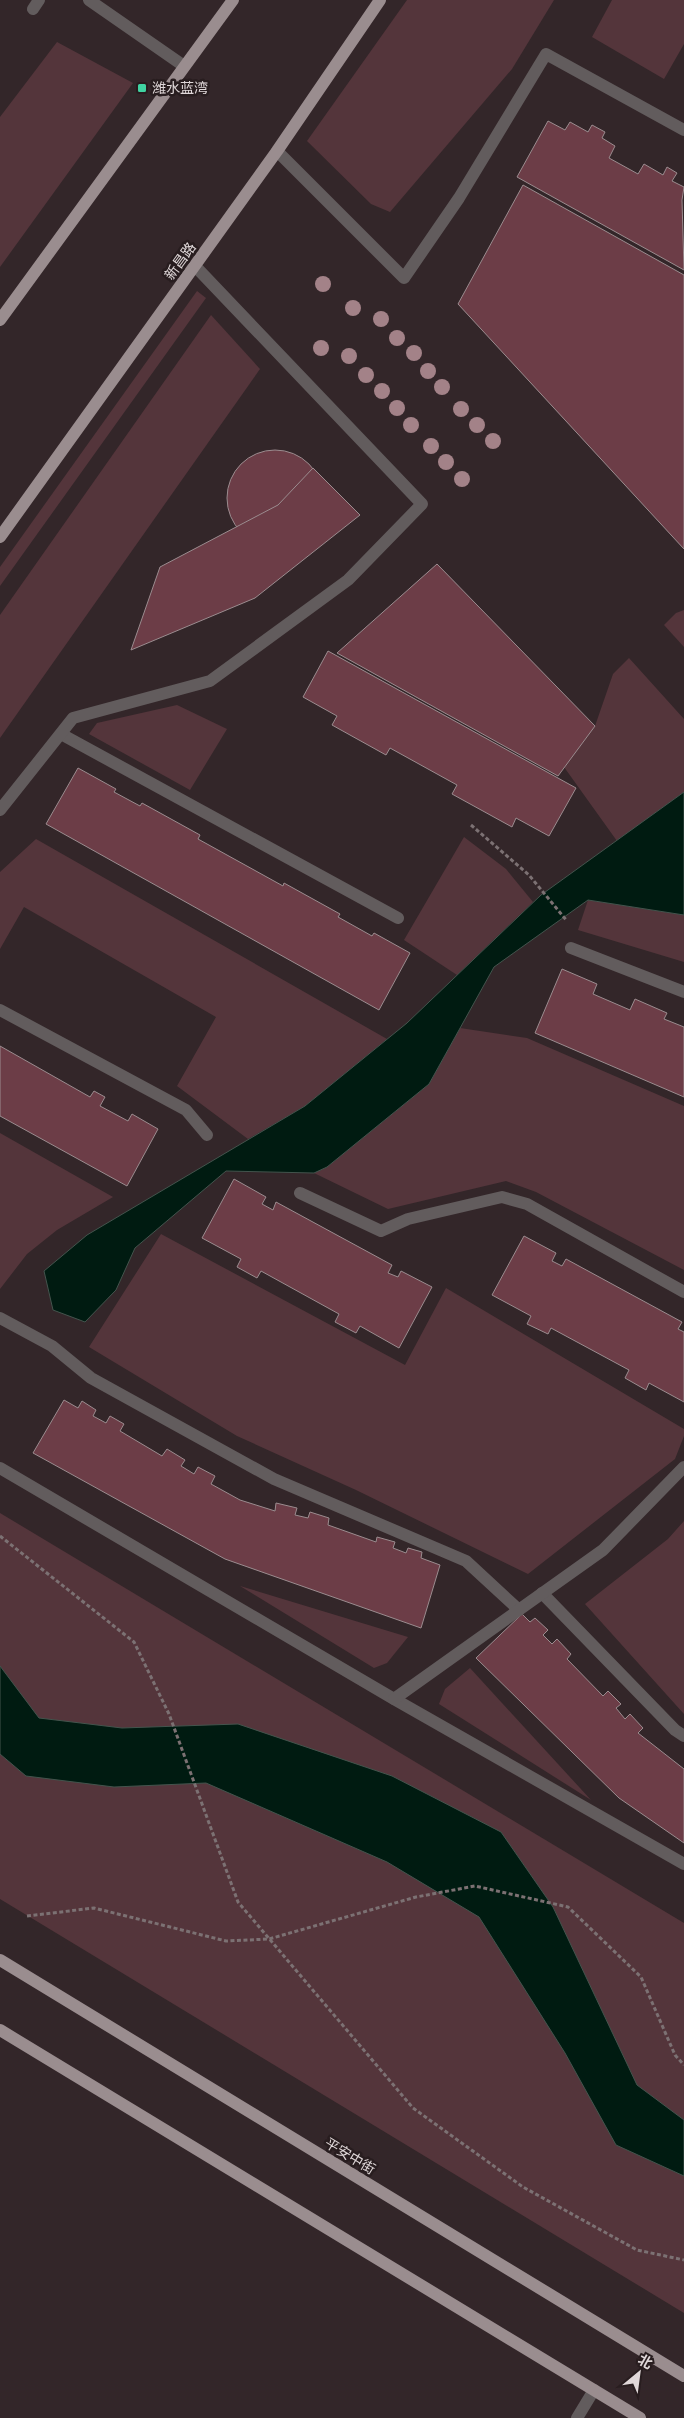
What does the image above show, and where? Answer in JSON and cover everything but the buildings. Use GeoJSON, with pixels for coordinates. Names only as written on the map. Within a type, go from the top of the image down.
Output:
{"type":"FeatureCollection","features":[{"type":"Feature","properties":{"kind":"main road"},"geometry":{"type":"LineString","coordinates":[[0,320],[233,0]]}},
{"type":"Feature","properties":{"kind":"main road","name":"新昌路"},"geometry":{"type":"LineString","coordinates":[[0,537],[277,151],[380,0]]}},
{"type":"Feature","properties":{"kind":"main road","name":"平安中街"},"geometry":{"type":"LineString","coordinates":[[0,1960],[684,2376]]}},
{"type":"Feature","properties":{"kind":"main road"},"geometry":{"type":"LineString","coordinates":[[0,2030],[640,2418]]}},
{"type":"Feature","properties":{"kind":"lane"},"geometry":{"type":"LineString","coordinates":[[88,0],[184,66]]}},
{"type":"Feature","properties":{"kind":"lane"},"geometry":{"type":"LineString","coordinates":[[277,151],[404,278],[459,198],[546,54],[684,130]]}},
{"type":"Feature","properties":{"kind":"lane"},"geometry":{"type":"LineString","coordinates":[[0,810],[73,718],[210,681],[348,580],[422,504],[195,266]]}},
{"type":"Feature","properties":{"kind":"lane"},"geometry":{"type":"LineString","coordinates":[[61,734],[398,918]]}},
{"type":"Feature","properties":{"kind":"lane"},"geometry":{"type":"LineString","coordinates":[[571,948],[684,992]]}},
{"type":"Feature","properties":{"kind":"lane"},"geometry":{"type":"LineString","coordinates":[[0,1010],[186,1110],[207,1135]]}},
{"type":"Feature","properties":{"kind":"lane"},"geometry":{"type":"LineString","coordinates":[[300,1193],[381,1231],[408,1219],[502,1197],[527,1204],[684,1292]]}},
{"type":"Feature","properties":{"kind":"lane"},"geometry":{"type":"LineString","coordinates":[[0,1318],[52,1346],[91,1378],[274,1479],[466,1561],[519,1610]]}},
{"type":"Feature","properties":{"kind":"lane"},"geometry":{"type":"LineString","coordinates":[[394,1699],[603,1550],[684,1466]]}},
{"type":"Feature","properties":{"kind":"lane"},"geometry":{"type":"LineString","coordinates":[[0,1468],[394,1699],[684,1864]]}},
{"type":"Feature","properties":{"kind":"lane"},"geometry":{"type":"LineString","coordinates":[[542,1594],[675,1730],[684,1736]]}},
{"type":"Feature","properties":{"kind":"lane"},"geometry":{"type":"LineString","coordinates":[[577,2418],[594,2390]]}},
{"type":"Feature","properties":{"kind":"path"},"geometry":{"type":"LineString","coordinates":[[471,825],[529,875],[571,927]]}},
{"type":"Feature","properties":{"kind":"path"},"geometry":{"type":"LineString","coordinates":[[0,1536],[134,1642],[172,1722],[238,1902],[414,2108],[523,2187],[637,2250],[684,2260]]}},
{"type":"Feature","properties":{"kind":"path"},"geometry":{"type":"LineString","coordinates":[[27,1916],[94,1908],[226,1940],[269,1939],[416,1897],[475,1886],[568,1907],[641,1976],[675,2055],[684,2065]]}},
{"type":"Feature","properties":{"kind":"shaded area"},"geometry":{"type":"Polygon","coordinates":[[[407,0],[554,0],[512,69],[390,212],[371,204],[307,141],[407,0]]]}},
{"type":"Feature","properties":{"kind":"shaded area"},"geometry":{"type":"Polygon","coordinates":[[[612,0],[684,0],[684,44],[664,79],[592,37],[612,0]]]}},
{"type":"Feature","properties":{"kind":"shaded area"},"geometry":{"type":"Polygon","coordinates":[[[57,42],[133,83],[0,267],[0,117],[57,42]]]}},
{"type":"Feature","properties":{"kind":"shaded area"},"geometry":{"type":"Polygon","coordinates":[[[197,291],[206,298],[0,586],[0,567],[197,291]]]}},
{"type":"Feature","properties":{"kind":"shaded area"},"geometry":{"type":"Polygon","coordinates":[[[211,315],[260,369],[0,738],[0,615],[211,315]]]}},
{"type":"Feature","properties":{"kind":"shaded area"},"geometry":{"type":"Polygon","coordinates":[[[684,610],[684,647],[664,625],[676,613],[684,610]]]}},
{"type":"Feature","properties":{"kind":"shaded area"},"geometry":{"type":"Polygon","coordinates":[[[629,658],[684,719],[684,792],[617,841],[564,767],[595,726],[613,674],[629,658]]]}},
{"type":"Feature","properties":{"kind":"shaded area"},"geometry":{"type":"Polygon","coordinates":[[[177,705],[227,729],[190,790],[89,734],[97,723],[177,705]]]}},
{"type":"Feature","properties":{"kind":"shaded area"},"geometry":{"type":"Polygon","coordinates":[[[684,792],[684,915],[588,900],[494,967],[429,1084],[327,1167],[314,1173],[226,1171],[135,1248],[116,1290],[85,1322],[53,1310],[44,1271],[87,1235],[305,1106],[407,1023],[541,895],[684,792]]]}},
{"type":"Feature","properties":{"kind":"shaded area"},"geometry":{"type":"Polygon","coordinates":[[[464,837],[506,869],[533,902],[457,975],[404,940],[464,837]]]}},
{"type":"Feature","properties":{"kind":"shaded area"},"geometry":{"type":"Polygon","coordinates":[[[36,839],[387,1039],[305,1106],[248,1139],[177,1086],[216,1017],[24,907],[0,949],[0,872],[36,839]]]}},
{"type":"Feature","properties":{"kind":"shaded area"},"geometry":{"type":"Polygon","coordinates":[[[588,900],[684,915],[684,962],[578,930],[588,900]]]}},
{"type":"Feature","properties":{"kind":"shaded area"},"geometry":{"type":"Polygon","coordinates":[[[460,1028],[527,1038],[684,1106],[684,1270],[536,1192],[506,1181],[388,1209],[314,1173],[327,1167],[429,1084],[460,1028]]]}},
{"type":"Feature","properties":{"kind":"shaded area"},"geometry":{"type":"Polygon","coordinates":[[[0,1133],[113,1197],[57,1230],[27,1254],[0,1289],[0,1133]]]}},
{"type":"Feature","properties":{"kind":"shaded area"},"geometry":{"type":"Polygon","coordinates":[[[161,1234],[405,1365],[446,1288],[684,1429],[684,1436],[675,1459],[528,1574],[356,1490],[237,1436],[89,1347],[161,1234]]]}},
{"type":"Feature","properties":{"kind":"shaded area"},"geometry":{"type":"Polygon","coordinates":[[[0,1513],[684,1923],[684,2313],[0,1899],[0,1513]]]}},
{"type":"Feature","properties":{"kind":"shaded area"},"geometry":{"type":"Polygon","coordinates":[[[684,1521],[684,1714],[585,1604],[668,1539],[684,1521]]]}},
{"type":"Feature","properties":{"kind":"shaded area"},"geometry":{"type":"Polygon","coordinates":[[[240,1586],[408,1637],[387,1663],[374,1668],[240,1586]]]}},
{"type":"Feature","properties":{"kind":"shaded area"},"geometry":{"type":"Polygon","coordinates":[[[0,1666],[39,1718],[122,1728],[238,1724],[392,1776],[501,1832],[553,1907],[637,2085],[684,2120],[684,2176],[616,2145],[565,2053],[479,1917],[387,1862],[206,1783],[114,1787],[26,1776],[0,1754],[0,1666]]]}},
{"type":"Feature","properties":{"kind":"shaded area"},"geometry":{"type":"Polygon","coordinates":[[[470,1668],[591,1800],[439,1704],[445,1689],[470,1668]]]}},
{"type":"Feature","properties":{"kind":"place","name":"潍水蓝湾"},"geometry":{"type":"Point","coordinates":[142,88]}}]}
